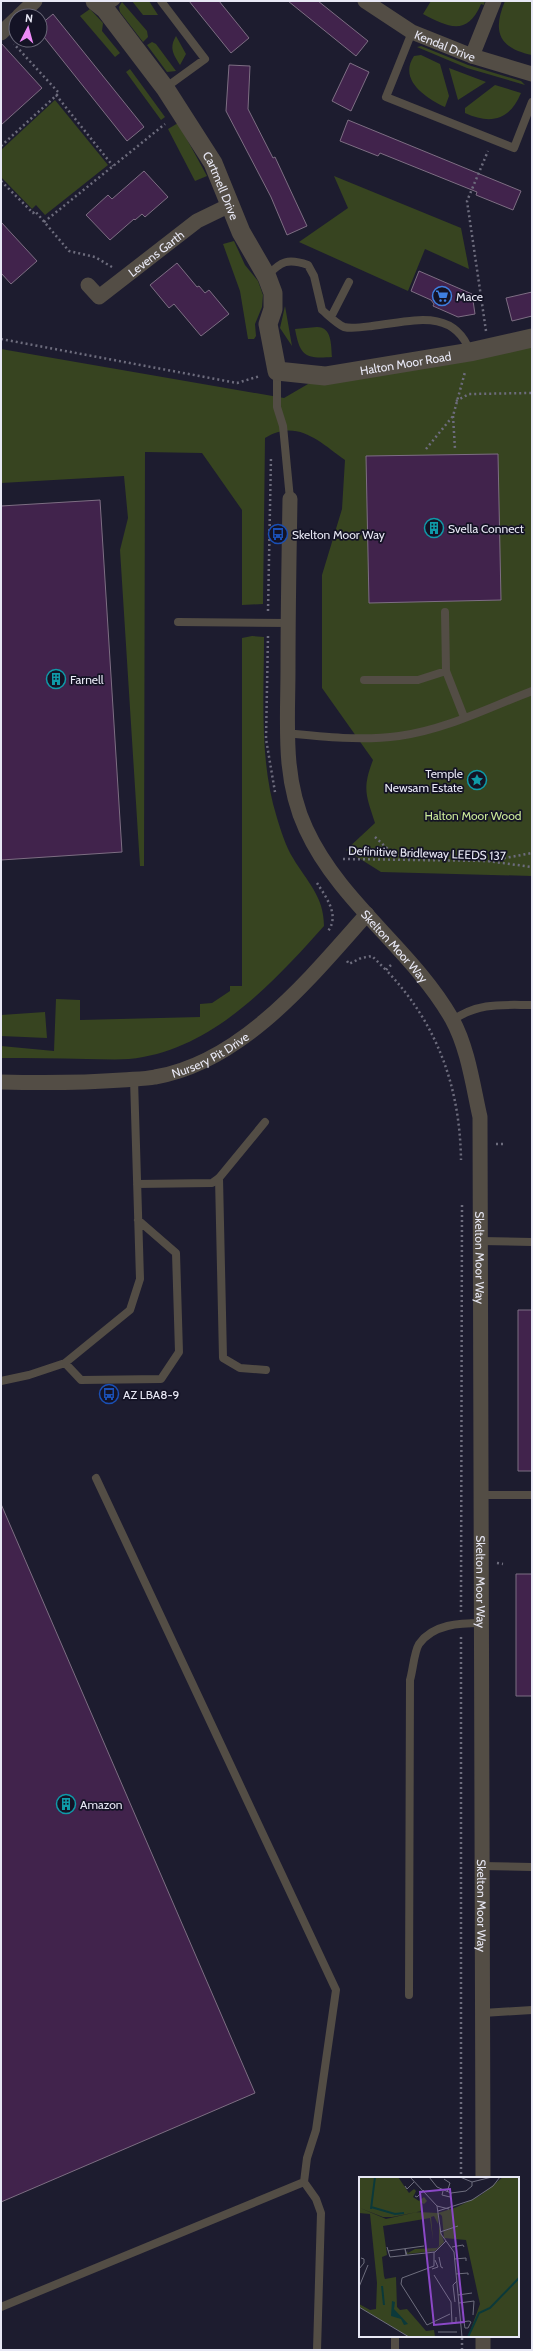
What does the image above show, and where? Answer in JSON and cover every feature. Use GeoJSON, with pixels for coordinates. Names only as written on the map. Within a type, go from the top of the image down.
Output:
{"type":"FeatureCollection","features":[{"type":"Feature","properties":{"kind":"street"},"geometry":{"type":"LineString","coordinates":[[28,8],[35,1]]}},
{"type":"Feature","properties":{"kind":"street","name":"Kendal Drive"},"geometry":{"type":"LineString","coordinates":[[365,1],[412,32],[472,56],[532,74]]}},
{"type":"Feature","properties":{"kind":"street"},"geometry":{"type":"LineString","coordinates":[[472,56],[494,1]]}},
{"type":"Feature","properties":{"kind":"street","name":"Cartmell Drive"},"geometry":{"type":"LineString","coordinates":[[105,4],[166,88],[214,163],[241,232],[267,277],[273,293],[273,309],[268,324],[277,371]]}},
{"type":"Feature","properties":{"kind":"street","name":"Levens Garth"},"geometry":{"type":"LineString","coordinates":[[88,285],[99,297],[197,222],[230,205]]}},
{"type":"Feature","properties":{"kind":"street","name":"Halton Moor Road"},"geometry":{"type":"LineString","coordinates":[[277,371],[325,376],[470,352],[532,338]]}},
{"type":"Feature","properties":{"kind":"street","name":"Skelton Moor Way"},"geometry":{"type":"LineString","coordinates":[[290,499],[286,733],[290,782],[295,799],[306,829],[340,886],[404,954],[453,1020],[464,1051],[480,1117],[483,2013],[482,2177]]}},
{"type":"Feature","properties":{"kind":"street","name":"Nursery Pit Drive"},"geometry":{"type":"LineString","coordinates":[[1,1082],[71,1084],[134,1079],[156,1077],[198,1065],[228,1049],[283,1004],[367,914]]}},
{"type":"Feature","properties":{"kind":"street"},"geometry":{"type":"LineString","coordinates":[[483,2337],[483,2350]]}},
{"type":"Feature","properties":{"kind":"lane"},"geometry":{"type":"LineString","coordinates":[[161,1],[205,59],[166,88]]}},
{"type":"Feature","properties":{"kind":"lane"},"geometry":{"type":"LineString","coordinates":[[412,32],[386,97],[514,148],[532,102]]}},
{"type":"Feature","properties":{"kind":"lane"},"geometry":{"type":"LineString","coordinates":[[267,277],[278,265],[287,261],[297,261],[308,265],[314,276],[322,310],[344,327],[363,327],[435,320],[452,325],[464,336],[470,352]]}},
{"type":"Feature","properties":{"kind":"lane"},"geometry":{"type":"LineString","coordinates":[[331,317],[349,282]]}},
{"type":"Feature","properties":{"kind":"lane","name":"Cartmell Drive"},"geometry":{"type":"LineString","coordinates":[[277,371],[277,397]]}},
{"type":"Feature","properties":{"kind":"lane","name":"Skelton Moor Way"},"geometry":{"type":"LineString","coordinates":[[277,397],[277,407],[283,426],[290,499]]}},
{"type":"Feature","properties":{"kind":"lane"},"geometry":{"type":"LineString","coordinates":[[445,612],[446,671],[464,717]]}},
{"type":"Feature","properties":{"kind":"lane"},"geometry":{"type":"LineString","coordinates":[[178,622],[288,623]]}},
{"type":"Feature","properties":{"kind":"lane"},"geometry":{"type":"LineString","coordinates":[[364,680],[418,680],[446,671]]}},
{"type":"Feature","properties":{"kind":"lane"},"geometry":{"type":"LineString","coordinates":[[286,733],[356,739],[400,736],[434,728],[532,690]]}},
{"type":"Feature","properties":{"kind":"lane"},"geometry":{"type":"LineString","coordinates":[[453,1020],[464,1012],[480,1006],[532,1005]]}},
{"type":"Feature","properties":{"kind":"lane"},"geometry":{"type":"LineString","coordinates":[[1,1381],[29,1375],[65,1363],[130,1310],[140,1279],[134,1079]]}},
{"type":"Feature","properties":{"kind":"lane"},"geometry":{"type":"LineString","coordinates":[[137,1184],[212,1183],[219,1178],[266,1122]]}},
{"type":"Feature","properties":{"kind":"lane"},"geometry":{"type":"LineString","coordinates":[[219,1178],[223,1358],[240,1368],[266,1370]]}},
{"type":"Feature","properties":{"kind":"lane"},"geometry":{"type":"LineString","coordinates":[[65,1363],[81,1380],[161,1379],[179,1352],[176,1253],[138,1220]]}},
{"type":"Feature","properties":{"kind":"lane"},"geometry":{"type":"LineString","coordinates":[[481,1241],[532,1242]]}},
{"type":"Feature","properties":{"kind":"lane"},"geometry":{"type":"LineString","coordinates":[[96,1478],[336,1990],[316,2130],[307,2158],[304,2182],[316,2199],[321,2213],[317,2350]]}},
{"type":"Feature","properties":{"kind":"lane"},"geometry":{"type":"LineString","coordinates":[[482,1495],[532,1496]]}},
{"type":"Feature","properties":{"kind":"lane"},"geometry":{"type":"LineString","coordinates":[[409,1995],[410,1680],[419,1644],[434,1630],[461,1623],[482,1623]]}},
{"type":"Feature","properties":{"kind":"lane"},"geometry":{"type":"LineString","coordinates":[[482,1866],[532,1867]]}},
{"type":"Feature","properties":{"kind":"lane"},"geometry":{"type":"LineString","coordinates":[[483,2013],[532,2010]]}},
{"type":"Feature","properties":{"kind":"lane"},"geometry":{"type":"LineString","coordinates":[[1,2307],[304,2182]]}},
{"type":"Feature","properties":{"kind":"lane"},"geometry":{"type":"LineString","coordinates":[[395,2337],[395,2350]]}},
{"type":"Feature","properties":{"kind":"path"},"geometry":{"type":"LineString","coordinates":[[1,146],[59,93],[2,32]]}},
{"type":"Feature","properties":{"kind":"path"},"geometry":{"type":"LineString","coordinates":[[56,95],[113,166]]}},
{"type":"Feature","properties":{"kind":"path"},"geometry":{"type":"LineString","coordinates":[[44,222],[181,111]]}},
{"type":"Feature","properties":{"kind":"path"},"geometry":{"type":"LineString","coordinates":[[487,338],[467,201],[492,140]]}},
{"type":"Feature","properties":{"kind":"path"},"geometry":{"type":"LineString","coordinates":[[1,181],[33,213],[35,211],[69,250],[95,257],[127,275]]}},
{"type":"Feature","properties":{"kind":"path"},"geometry":{"type":"LineString","coordinates":[[1,339],[237,383],[277,371]]}},
{"type":"Feature","properties":{"kind":"path"},"geometry":{"type":"LineString","coordinates":[[455,449],[453,416],[470,352]]}},
{"type":"Feature","properties":{"kind":"path"},"geometry":{"type":"LineString","coordinates":[[456,401],[469,394],[532,393]]}},
{"type":"Feature","properties":{"kind":"path"},"geometry":{"type":"LineString","coordinates":[[426,450],[453,416]]}},
{"type":"Feature","properties":{"kind":"path"},"geometry":{"type":"LineString","coordinates":[[375,837],[389,850],[414,861]]}},
{"type":"Feature","properties":{"kind":"path"},"geometry":{"type":"LineString","coordinates":[[487,861],[532,853]]}},
{"type":"Feature","properties":{"kind":"path","name":"Definitive Bridleway LEEDS 137"},"geometry":{"type":"LineString","coordinates":[[322,858],[414,861],[487,861],[532,867]]}},
{"type":"Feature","properties":{"kind":"path"},"geometry":{"type":"LineString","coordinates":[[404,954],[386,970],[426,1023],[445,1060],[456,1099],[462,1166]]}},
{"type":"Feature","properties":{"kind":"path"},"geometry":{"type":"LineString","coordinates":[[461,2177],[462,1202]]}},
{"type":"Feature","properties":{"kind":"path"},"geometry":{"type":"LineString","coordinates":[[462,2337],[462,2350]]}},
{"type":"Feature","properties":{"kind":"green space"},"geometry":{"type":"Polygon","coordinates":[[[132,1],[149,1],[158,15],[143,15],[132,1]]]}},
{"type":"Feature","properties":{"kind":"green space"},"geometry":{"type":"Polygon","coordinates":[[[431,1],[485,1],[484,5],[481,4],[476,14],[470,21],[463,25],[456,26],[441,23],[423,14],[431,1]]]}},
{"type":"Feature","properties":{"kind":"green space"},"geometry":{"type":"Polygon","coordinates":[[[505,1],[532,1],[532,55],[512,48],[501,37],[499,22],[505,1]]]}},
{"type":"Feature","properties":{"kind":"green space"},"geometry":{"type":"Polygon","coordinates":[[[122,2],[147,31],[148,37],[143,42],[120,12],[119,7],[122,2]]]}},
{"type":"Feature","properties":{"kind":"green space"},"geometry":{"type":"Polygon","coordinates":[[[90,9],[103,23],[102,31],[120,53],[115,57],[80,16],[90,9]]]}},
{"type":"Feature","properties":{"kind":"green space"},"geometry":{"type":"Polygon","coordinates":[[[176,36],[186,54],[180,65],[175,58],[172,48],[176,36]]]}},
{"type":"Feature","properties":{"kind":"green space"},"geometry":{"type":"Polygon","coordinates":[[[152,42],[156,44],[176,71],[167,72],[147,45],[152,42]]]}},
{"type":"Feature","properties":{"kind":"green space"},"geometry":{"type":"Polygon","coordinates":[[[421,46],[468,65],[521,81],[525,85],[467,68],[417,47],[421,46]]]}},
{"type":"Feature","properties":{"kind":"green space"},"geometry":{"type":"Polygon","coordinates":[[[421,55],[440,64],[449,96],[445,107],[430,99],[416,87],[412,80],[409,73],[410,65],[414,56],[421,55]]]}},
{"type":"Feature","properties":{"kind":"green space"},"geometry":{"type":"Polygon","coordinates":[[[449,68],[486,82],[458,100],[449,68]]]}},
{"type":"Feature","properties":{"kind":"green space"},"geometry":{"type":"Polygon","coordinates":[[[130,69],[165,117],[161,120],[126,72],[130,69]]]}},
{"type":"Feature","properties":{"kind":"green space"},"geometry":{"type":"Polygon","coordinates":[[[495,85],[521,93],[517,102],[511,109],[499,118],[491,119],[474,117],[465,113],[465,108],[495,85]]]}},
{"type":"Feature","properties":{"kind":"green space"},"geometry":{"type":"Polygon","coordinates":[[[55,100],[108,165],[45,215],[36,205],[32,209],[1,177],[1,150],[55,100]]]}},
{"type":"Feature","properties":{"kind":"green space"},"geometry":{"type":"Polygon","coordinates":[[[178,123],[207,176],[195,181],[168,129],[178,123]]]}},
{"type":"Feature","properties":{"kind":"green space"},"geometry":{"type":"Polygon","coordinates":[[[334,176],[461,228],[469,269],[425,249],[408,291],[299,242],[348,208],[334,176]]]}},
{"type":"Feature","properties":{"kind":"green space"},"geometry":{"type":"Polygon","coordinates":[[[234,241],[245,265],[258,281],[263,295],[262,307],[255,324],[256,336],[254,339],[248,339],[240,291],[223,244],[234,241]]]}},
{"type":"Feature","properties":{"kind":"green space"},"geometry":{"type":"Polygon","coordinates":[[[285,306],[292,346],[280,328],[285,306]]]}},
{"type":"Feature","properties":{"kind":"green space"},"geometry":{"type":"Polygon","coordinates":[[[317,327],[326,330],[328,333],[331,342],[332,357],[310,356],[305,354],[299,345],[295,329],[317,327]]]}},
{"type":"Feature","properties":{"kind":"green space","name":"Halton Moor Wood"},"geometry":{"type":"Polygon","coordinates":[[[532,347],[532,876],[381,872],[346,850],[375,823],[366,792],[367,778],[373,760],[322,688],[322,575],[342,509],[345,460],[308,435],[298,431],[287,430],[277,432],[265,438],[263,604],[242,605],[242,510],[202,453],[145,452],[144,866],[140,866],[120,550],[128,518],[124,476],[1,483],[1,349],[284,398],[308,384],[532,347]]]}},
{"type":"Feature","properties":{"kind":"green space"},"geometry":{"type":"Polygon","coordinates":[[[252,636],[264,637],[263,706],[265,752],[271,796],[280,828],[290,854],[318,898],[323,915],[324,926],[283,970],[238,1011],[213,1029],[187,1043],[159,1053],[129,1059],[1,1058],[1,1046],[54,1051],[56,999],[80,1000],[80,1020],[200,1017],[200,1004],[212,1003],[230,991],[230,986],[242,986],[242,638],[252,636]]]}},
{"type":"Feature","properties":{"kind":"green space"},"geometry":{"type":"Polygon","coordinates":[[[45,1012],[47,1038],[1,1036],[1,1015],[45,1012]]]}},
{"type":"Feature","properties":{"kind":"building"},"geometry":{"type":"Polygon","coordinates":[[[189,1],[219,1],[249,38],[231,53],[189,1]]]}},
{"type":"Feature","properties":{"kind":"building"},"geometry":{"type":"Polygon","coordinates":[[[288,1],[318,1],[368,41],[356,56],[288,1]]]}},
{"type":"Feature","properties":{"kind":"building"},"geometry":{"type":"Polygon","coordinates":[[[53,14],[144,127],[127,141],[48,42],[48,18],[53,14]]]}},
{"type":"Feature","properties":{"kind":"building"},"geometry":{"type":"Polygon","coordinates":[[[1,43],[42,88],[1,125],[1,43]]]}},
{"type":"Feature","properties":{"kind":"building"},"geometry":{"type":"Polygon","coordinates":[[[350,63],[369,72],[351,111],[332,101],[350,63]]]}},
{"type":"Feature","properties":{"kind":"building"},"geometry":{"type":"Polygon","coordinates":[[[229,65],[250,66],[248,109],[273,158],[275,157],[307,226],[287,235],[271,197],[226,111],[229,65]]]}},
{"type":"Feature","properties":{"kind":"building"},"geometry":{"type":"Polygon","coordinates":[[[348,120],[521,191],[513,210],[476,195],[477,192],[380,153],[378,156],[340,141],[348,120]]]}},
{"type":"Feature","properties":{"kind":"building"},"geometry":{"type":"Polygon","coordinates":[[[144,171],[168,197],[145,217],[142,214],[135,220],[134,219],[110,240],[86,215],[108,195],[112,199],[144,171]]]}},
{"type":"Feature","properties":{"kind":"building"},"geometry":{"type":"Polygon","coordinates":[[[1,222],[37,261],[11,284],[1,273],[1,222]]]}},
{"type":"Feature","properties":{"kind":"building"},"geometry":{"type":"Polygon","coordinates":[[[177,263],[197,287],[199,286],[205,293],[209,290],[229,314],[201,336],[174,304],[169,308],[150,285],[177,263]]]}},
{"type":"Feature","properties":{"kind":"building","name":"Mace"},"geometry":{"type":"Polygon","coordinates":[[[419,271],[472,294],[475,314],[458,317],[433,306],[434,304],[431,300],[411,291],[419,271]]]}},
{"type":"Feature","properties":{"kind":"building"},"geometry":{"type":"Polygon","coordinates":[[[532,292],[532,316],[512,321],[506,298],[532,292]]]}},
{"type":"Feature","properties":{"kind":"building","name":"Svella Connect"},"geometry":{"type":"Polygon","coordinates":[[[498,454],[501,600],[369,603],[366,456],[498,454]]]}},
{"type":"Feature","properties":{"kind":"building","name":"Farnell"},"geometry":{"type":"Polygon","coordinates":[[[100,500],[122,852],[1,860],[1,506],[100,500]]]}},
{"type":"Feature","properties":{"kind":"building"},"geometry":{"type":"Polygon","coordinates":[[[518,1310],[532,1310],[532,1471],[518,1471],[518,1310]]]}},
{"type":"Feature","properties":{"kind":"building","name":"Amazon"},"geometry":{"type":"Polygon","coordinates":[[[1,1504],[255,2093],[1,2202],[1,1504]]]}},
{"type":"Feature","properties":{"kind":"building"},"geometry":{"type":"Polygon","coordinates":[[[516,1574],[532,1574],[532,1696],[516,1696],[516,1574]]]}},
{"type":"Feature","properties":{"kind":"place","name":"Mace"},"geometry":{"type":"Point","coordinates":[442,296]}},
{"type":"Feature","properties":{"kind":"place","name":"Svella Connect"},"geometry":{"type":"Point","coordinates":[434,528]}},
{"type":"Feature","properties":{"kind":"place","name":"Skelton Moor Way"},"geometry":{"type":"Point","coordinates":[278,534]}},
{"type":"Feature","properties":{"kind":"place","name":"Farnell"},"geometry":{"type":"Point","coordinates":[56,679]}},
{"type":"Feature","properties":{"kind":"place","name":"Temple Newsam Estate"},"geometry":{"type":"Point","coordinates":[477,780]}},
{"type":"Feature","properties":{"kind":"place","name":"AZ LBA8-9"},"geometry":{"type":"Point","coordinates":[109,1394]}},
{"type":"Feature","properties":{"kind":"place","name":"Amazon"},"geometry":{"type":"Point","coordinates":[66,1804]}}]}
